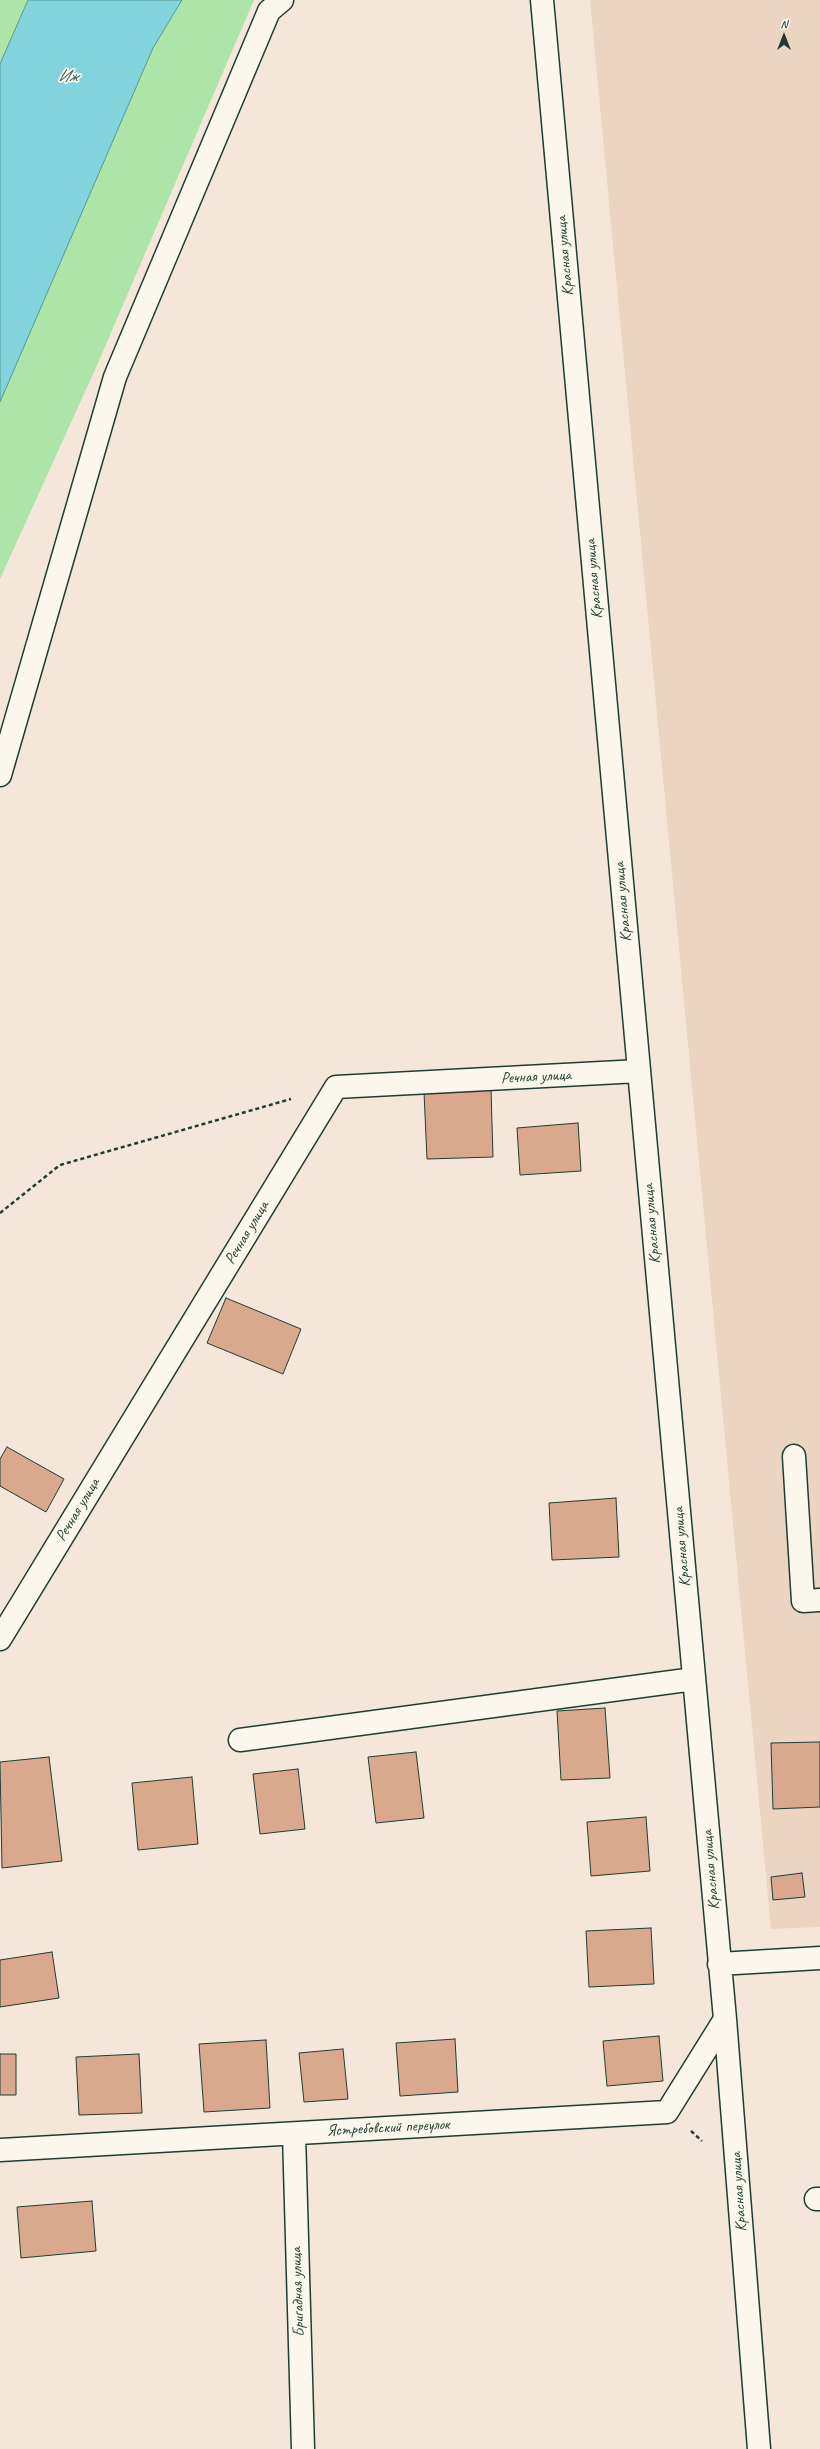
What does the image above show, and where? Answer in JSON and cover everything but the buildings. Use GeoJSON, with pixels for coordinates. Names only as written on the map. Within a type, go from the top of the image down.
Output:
{"type":"FeatureCollection","features":[{"type":"Feature","properties":{"kind":"street"},"geometry":{"type":"LineString","coordinates":[[0,775],[115,377],[269,11],[282,0]]}},
{"type":"Feature","properties":{"kind":"street","name":"Красная улица"},"geometry":{"type":"LineString","coordinates":[[542,0],[719,1964],[726,2019],[758,2449]]}},
{"type":"Feature","properties":{"kind":"street","name":"Речная улица"},"geometry":{"type":"LineString","coordinates":[[0,1639],[336,1087],[639,1071]]}},
{"type":"Feature","properties":{"kind":"street"},"geometry":{"type":"LineString","coordinates":[[794,1456],[803,1601],[820,1600]]}},
{"type":"Feature","properties":{"kind":"street"},"geometry":{"type":"LineString","coordinates":[[240,1740],[694,1679]]}},
{"type":"Feature","properties":{"kind":"street"},"geometry":{"type":"LineString","coordinates":[[719,1964],[820,1958]]}},
{"type":"Feature","properties":{"kind":"street","name":"Ястребовский переулок"},"geometry":{"type":"LineString","coordinates":[[0,2150],[667,2112],[726,2019]]}},
{"type":"Feature","properties":{"kind":"street","name":"Бригадная улица"},"geometry":{"type":"LineString","coordinates":[[294,2134],[303,2449]]}},
{"type":"Feature","properties":{"kind":"path"},"geometry":{"type":"LineString","coordinates":[[0,1213],[60,1164],[336,1087]]}},
{"type":"Feature","properties":{"kind":"shaded area"},"geometry":{"type":"Polygon","coordinates":[[[590,0],[820,0],[820,1927],[771,1929],[590,0]]]}},
{"type":"Feature","properties":{"kind":"green space"},"geometry":{"type":"Polygon","coordinates":[[[0,0],[28,0],[0,64],[0,0]]]}},
{"type":"Feature","properties":{"kind":"green space"},"geometry":{"type":"Polygon","coordinates":[[[182,0],[254,0],[98,363],[0,579],[0,402],[153,48],[182,0]]]}},
{"type":"Feature","properties":{"kind":"water","name":"Иж"},"geometry":{"type":"Polygon","coordinates":[[[28,0],[182,0],[153,48],[0,402],[0,64],[28,0]]]}}]}
